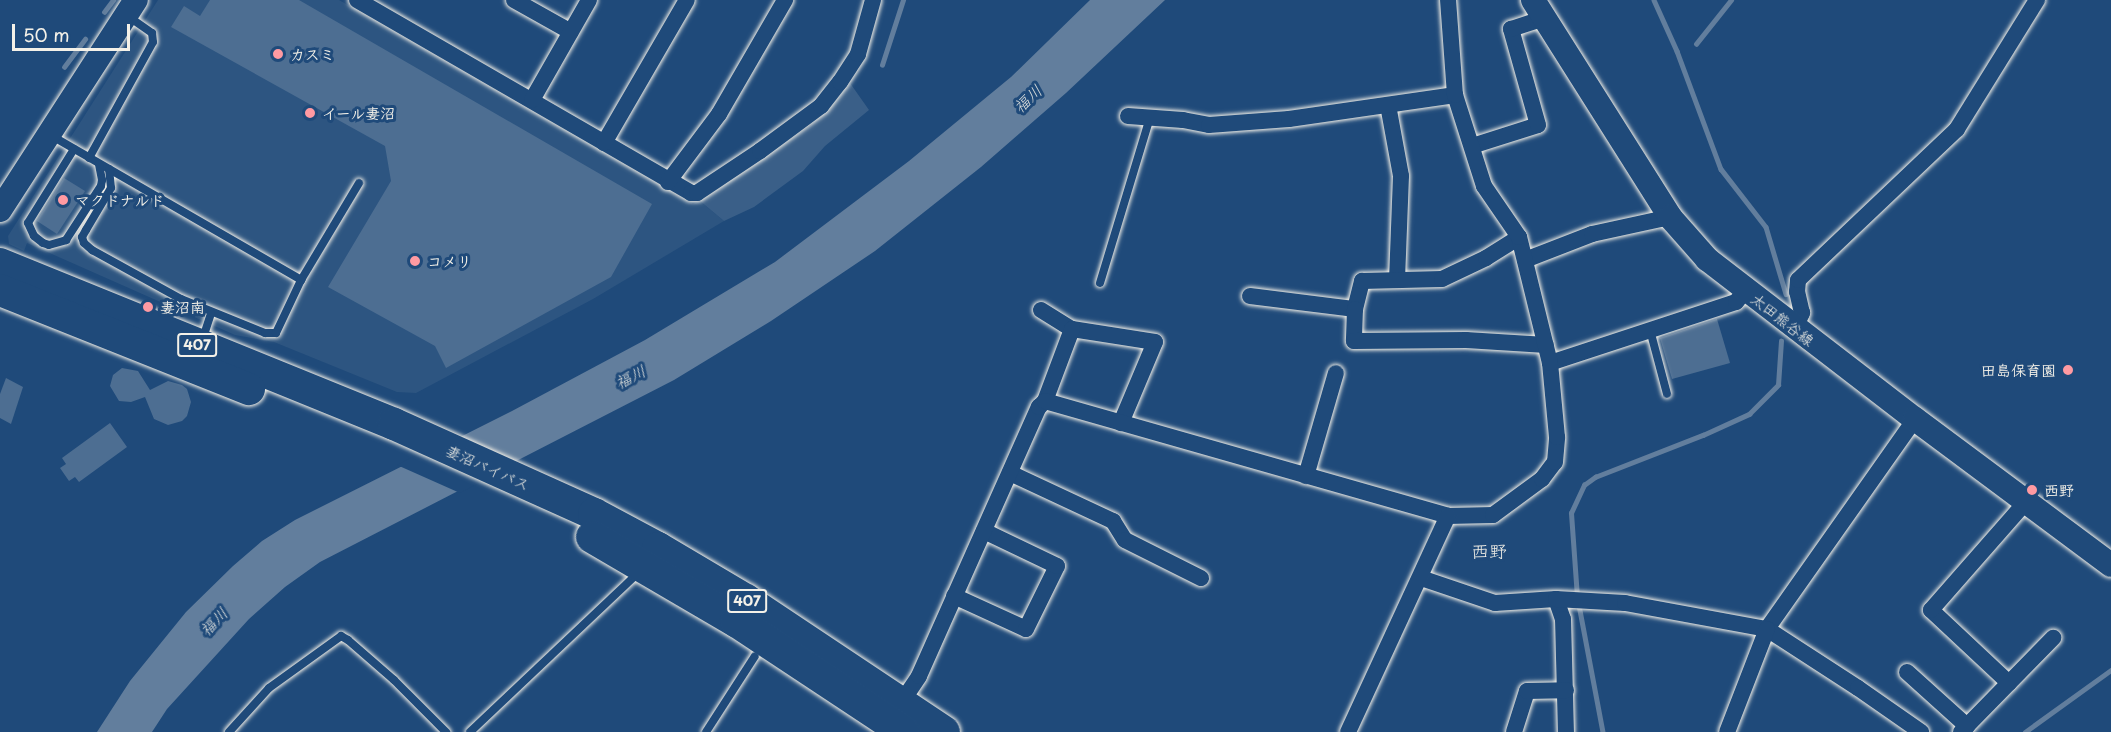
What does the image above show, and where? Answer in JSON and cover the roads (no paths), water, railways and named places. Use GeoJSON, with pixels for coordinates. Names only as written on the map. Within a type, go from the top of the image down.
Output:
{"type":"FeatureCollection","features":[{"type":"Feature","properties":{"kind":"highway","name":"妻沼バイパス"},"geometry":{"type":"LineString","coordinates":[[0,264],[200,346],[528,496],[589,535],[649,555],[736,621],[902,717],[944,732]]}},
{"type":"Feature","properties":{"kind":"highway","name":"妻沼バイパス"},"geometry":{"type":"LineString","coordinates":[[0,290],[382,430]]}},
{"type":"Feature","properties":{"kind":"main road"},"geometry":{"type":"LineString","coordinates":[[0,210],[131,8]]}},
{"type":"Feature","properties":{"kind":"main road","name":"太田熊谷線"},"geometry":{"type":"LineString","coordinates":[[1538,9],[1670,217],[1707,259],[2111,566]]}},
{"type":"Feature","properties":{"kind":"street"},"geometry":{"type":"LineString","coordinates":[[357,0],[532,100],[683,191],[697,193],[821,106],[858,54],[873,0]]}},
{"type":"Feature","properties":{"kind":"street"},"geometry":{"type":"LineString","coordinates":[[514,0],[571,32]]}},
{"type":"Feature","properties":{"kind":"street"},"geometry":{"type":"LineString","coordinates":[[532,100],[589,0]]}},
{"type":"Feature","properties":{"kind":"street"},"geometry":{"type":"LineString","coordinates":[[604,143],[687,0]]}},
{"type":"Feature","properties":{"kind":"street"},"geometry":{"type":"LineString","coordinates":[[668,182],[719,114],[785,0]]}},
{"type":"Feature","properties":{"kind":"street"},"geometry":{"type":"LineString","coordinates":[[1045,401],[1448,516],[1493,515],[1542,479],[1555,462],[1557,437],[1550,363],[1519,237],[1484,186],[1455,95],[1448,0]]}},
{"type":"Feature","properties":{"kind":"street"},"geometry":{"type":"LineString","coordinates":[[1795,328],[1802,313],[1797,292],[1798,280],[1957,129],[2037,0]]}},
{"type":"Feature","properties":{"kind":"street"},"geometry":{"type":"LineString","coordinates":[[1472,146],[1538,125],[1511,29],[1538,9]]}},
{"type":"Feature","properties":{"kind":"street"},"geometry":{"type":"LineString","coordinates":[[1128,116],[1209,125],[1289,119],[1455,95]]}},
{"type":"Feature","properties":{"kind":"street"},"geometry":{"type":"LineString","coordinates":[[1388,105],[1401,176],[1397,280]]}},
{"type":"Feature","properties":{"kind":"street"},"geometry":{"type":"LineString","coordinates":[[1525,260],[1592,234],[1670,217]]}},
{"type":"Feature","properties":{"kind":"street"},"geometry":{"type":"LineString","coordinates":[[1519,237],[1486,258],[1442,279],[1362,281],[1355,309],[1354,341],[1466,340],[1546,345]]}},
{"type":"Feature","properties":{"kind":"street"},"geometry":{"type":"LineString","coordinates":[[1550,363],[1736,302],[1746,290]]}},
{"type":"Feature","properties":{"kind":"street"},"geometry":{"type":"LineString","coordinates":[[1250,296],[1355,309]]}},
{"type":"Feature","properties":{"kind":"street"},"geometry":{"type":"LineString","coordinates":[[1041,310],[1072,329],[1155,342],[1121,423]]}},
{"type":"Feature","properties":{"kind":"street"},"geometry":{"type":"LineString","coordinates":[[902,717],[1039,407],[1045,401],[1072,329]]}},
{"type":"Feature","properties":{"kind":"street"},"geometry":{"type":"LineString","coordinates":[[1306,476],[1336,373]]}},
{"type":"Feature","properties":{"kind":"street"},"geometry":{"type":"LineString","coordinates":[[1727,732],[1767,629],[1915,419]]}},
{"type":"Feature","properties":{"kind":"street"},"geometry":{"type":"LineString","coordinates":[[1010,473],[1113,521],[1125,540],[1201,578]]}},
{"type":"Feature","properties":{"kind":"street"},"geometry":{"type":"LineString","coordinates":[[2009,682],[1931,610],[2026,502]]}},
{"type":"Feature","properties":{"kind":"street"},"geometry":{"type":"LineString","coordinates":[[1348,732],[1448,516]]}},
{"type":"Feature","properties":{"kind":"street"},"geometry":{"type":"LineString","coordinates":[[954,596],[1026,629],[1057,566],[984,531]]}},
{"type":"Feature","properties":{"kind":"street"},"geometry":{"type":"LineString","coordinates":[[1421,578],[1495,603],[1556,598],[1625,603],[1767,629],[1921,732]]}},
{"type":"Feature","properties":{"kind":"street"},"geometry":{"type":"LineString","coordinates":[[1556,598],[1563,619],[1566,732]]}},
{"type":"Feature","properties":{"kind":"street"},"geometry":{"type":"LineString","coordinates":[[1907,672],[1964,729],[2053,639]]}},
{"type":"Feature","properties":{"kind":"street"},"geometry":{"type":"LineString","coordinates":[[1514,732],[1527,691],[1566,690]]}},
{"type":"Feature","properties":{"kind":"lane"},"geometry":{"type":"LineString","coordinates":[[89,158],[153,42],[152,33],[131,8]]}},
{"type":"Feature","properties":{"kind":"lane"},"geometry":{"type":"LineString","coordinates":[[1100,283],[1150,117]]}},
{"type":"Feature","properties":{"kind":"lane"},"geometry":{"type":"LineString","coordinates":[[48,135],[301,280]]}},
{"type":"Feature","properties":{"kind":"lane"},"geometry":{"type":"LineString","coordinates":[[74,149],[28,223],[34,236],[43,243],[49,245],[66,240],[101,186],[99,164]]}},
{"type":"Feature","properties":{"kind":"lane"},"geometry":{"type":"LineString","coordinates":[[109,169],[111,188],[82,237],[84,243],[101,255],[211,313],[265,333],[276,333],[301,280],[359,183]]}},
{"type":"Feature","properties":{"kind":"lane"},"geometry":{"type":"LineString","coordinates":[[200,346],[211,313]]}},
{"type":"Feature","properties":{"kind":"lane"},"geometry":{"type":"LineString","coordinates":[[1650,330],[1667,394]]}},
{"type":"Feature","properties":{"kind":"lane"},"geometry":{"type":"LineString","coordinates":[[470,732],[634,578],[649,555]]}},
{"type":"Feature","properties":{"kind":"lane"},"geometry":{"type":"LineString","coordinates":[[229,732],[269,688],[341,636],[394,680],[446,732]]}},
{"type":"Feature","properties":{"kind":"lane"},"geometry":{"type":"LineString","coordinates":[[706,732],[755,656]]}},
{"type":"Feature","properties":{"kind":"water","name":"福川"},"geometry":{"type":"Polygon","coordinates":[[[1090,0],[1165,0],[1066,93],[981,167],[875,251],[771,321],[674,380],[320,562],[285,587],[249,619],[167,709],[152,732],[97,732],[130,681],[186,612],[262,541],[295,520],[512,411],[645,340],[775,262],[909,161],[1011,77],[1090,0]]]}},
{"type":"Feature","properties":{"kind":"waterway"},"geometry":{"type":"LineString","coordinates":[[104,12],[113,0]]}},
{"type":"Feature","properties":{"kind":"waterway"},"geometry":{"type":"LineString","coordinates":[[882,65],[903,0]]}},
{"type":"Feature","properties":{"kind":"waterway"},"geometry":{"type":"LineString","coordinates":[[1654,0],[1677,51],[1721,169],[1766,227],[1786,294]]}},
{"type":"Feature","properties":{"kind":"waterway"},"geometry":{"type":"LineString","coordinates":[[1696,44],[1731,0]]}},
{"type":"Feature","properties":{"kind":"waterway"},"geometry":{"type":"LineString","coordinates":[[64,67],[85,39]]}},
{"type":"Feature","properties":{"kind":"waterway"},"geometry":{"type":"LineString","coordinates":[[1577,597],[1571,513],[1584,485],[1595,477],[1703,435],[1749,414],[1778,385],[1781,341]]}},
{"type":"Feature","properties":{"kind":"waterway"},"geometry":{"type":"LineString","coordinates":[[1579,605],[1603,732]]}},
{"type":"Feature","properties":{"kind":"waterway"},"geometry":{"type":"LineString","coordinates":[[2025,732],[2111,670]]}},
{"type":"Feature","properties":{"kind":"place","name":"カスミ"},"geometry":{"type":"Point","coordinates":[278,54]}},
{"type":"Feature","properties":{"kind":"place","name":"イール妻沼"},"geometry":{"type":"Point","coordinates":[310,113]}},
{"type":"Feature","properties":{"kind":"place","name":"マクドナルド"},"geometry":{"type":"Point","coordinates":[63,200]}},
{"type":"Feature","properties":{"kind":"place","name":"コメリ"},"geometry":{"type":"Point","coordinates":[415,261]}},
{"type":"Feature","properties":{"kind":"place","name":"妻沼南"},"geometry":{"type":"Point","coordinates":[148,307]}},
{"type":"Feature","properties":{"kind":"place","name":"田島保育園"},"geometry":{"type":"Point","coordinates":[2068,370]}},
{"type":"Feature","properties":{"kind":"place","name":"西野"},"geometry":{"type":"Point","coordinates":[2032,490]}},
{"type":"Feature","properties":{"kind":"district","name":"西野"},"geometry":{"type":"Point","coordinates":[1489,551]}}]}
